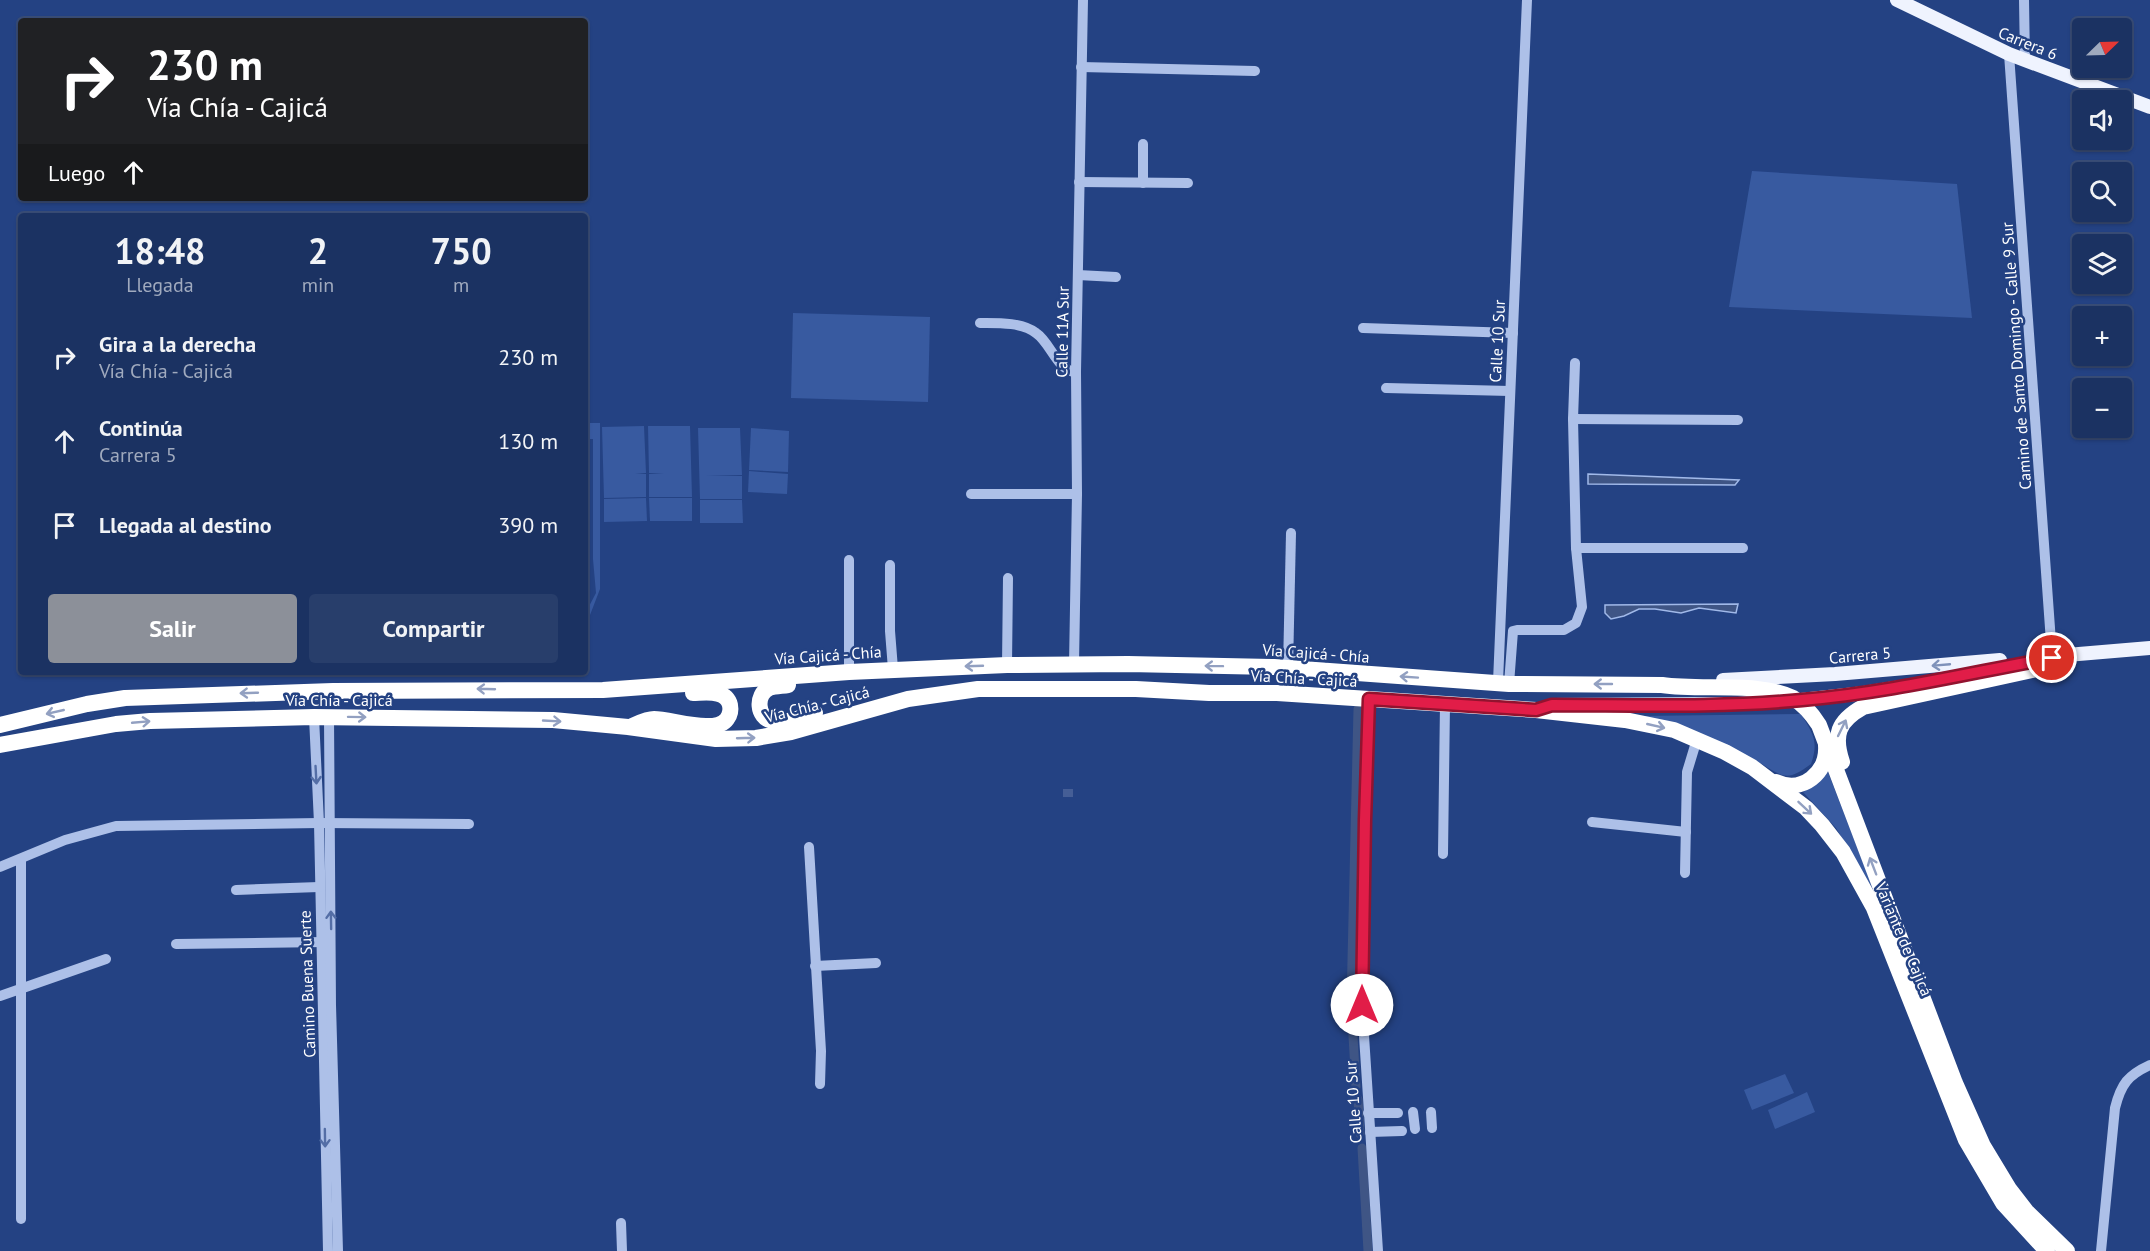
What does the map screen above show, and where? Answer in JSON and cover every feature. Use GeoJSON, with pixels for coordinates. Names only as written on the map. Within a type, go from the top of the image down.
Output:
{"type":"FeatureCollection","features":[{"type":"Feature","properties":{"kind":"highway"},"geometry":{"type":"LineString","coordinates":[[1857,824],[1854,796],[1837,748],[1841,725],[1849,715],[1863,707],[2037,669],[2048,664],[2055,656]]}},
{"type":"Feature","properties":{"kind":"highway","name":"Vía Cajicá - Chía"},"geometry":{"type":"LineString","coordinates":[[0,725],[87,704],[125,698],[333,691],[603,690],[843,672],[1007,665],[1288,668],[1503,683],[1662,685]]}},
{"type":"Feature","properties":{"kind":"highway"},"geometry":{"type":"LineString","coordinates":[[843,672],[826,681],[768,688],[759,700],[760,709],[771,721],[783,722],[852,704],[873,709]]}},
{"type":"Feature","properties":{"kind":"highway","name":"Variante de Cajicá"},"geometry":{"type":"LineString","coordinates":[[1662,685],[1683,688],[1764,690],[1781,693],[1795,699],[1810,711],[1825,740],[1954,1083],[1983,1146],[2009,1189],[2026,1211],[2067,1251]]}},
{"type":"Feature","properties":{"kind":"highway","name":"Vía Chía - Cajicá"},"geometry":{"type":"LineString","coordinates":[[2,746],[116,724],[150,721],[322,717],[553,720],[716,739],[756,738],[791,732],[908,699],[978,689],[1136,688],[1209,693],[1276,693],[1536,710]]}},
{"type":"Feature","properties":{"kind":"highway"},"geometry":{"type":"LineString","coordinates":[[529,691],[545,700],[720,693],[730,706],[730,714],[719,726],[652,719],[628,727]]}},
{"type":"Feature","properties":{"kind":"highway","name":"Variante de Cajicá"},"geometry":{"type":"LineString","coordinates":[[1536,710],[1625,720],[1674,730],[1725,752],[1770,779],[1806,808],[1843,852],[1862,883],[1887,937],[1966,1140],[1985,1176],[2003,1203],[2048,1251]]}},
{"type":"Feature","properties":{"kind":"highway"},"geometry":{"type":"LineString","coordinates":[[1770,779],[1783,785],[1798,785],[1811,780],[1821,769],[1826,755],[1825,740]]}},
{"type":"Feature","properties":{"kind":"main road","name":"Carrera 6"},"geometry":{"type":"LineString","coordinates":[[1896,0],[2025,61],[2150,107]]}},
{"type":"Feature","properties":{"kind":"main road","name":"Carrera 5"},"geometry":{"type":"LineString","coordinates":[[1662,685],[1684,680],[1750,680],[2150,648]]}},
{"type":"Feature","properties":{"kind":"main road","name":"Carrera 5"},"geometry":{"type":"LineString","coordinates":[[1536,710],[1552,705],[1738,704],[1801,700],[1905,687],[2055,656]]}},
{"type":"Feature","properties":{"kind":"street","name":"Calle 11A Sur"},"geometry":{"type":"LineString","coordinates":[[1074,664],[1077,494],[1076,372],[1083,0]]}},
{"type":"Feature","properties":{"kind":"street","name":"Calle 10 Sur"},"geometry":{"type":"LineString","coordinates":[[1503,683],[1510,391],[1527,0]]}},
{"type":"Feature","properties":{"kind":"street"},"geometry":{"type":"LineString","coordinates":[[2024,0],[2025,61]]}},
{"type":"Feature","properties":{"kind":"street","name":"Camino de Santo Domingo - Calle 9 Sur"},"geometry":{"type":"LineString","coordinates":[[2009,54],[2055,656]]}},
{"type":"Feature","properties":{"kind":"street"},"geometry":{"type":"LineString","coordinates":[[1081,67],[1255,71]]}},
{"type":"Feature","properties":{"kind":"street"},"geometry":{"type":"LineString","coordinates":[[1143,144],[1143,183]]}},
{"type":"Feature","properties":{"kind":"street"},"geometry":{"type":"LineString","coordinates":[[1079,182],[1188,183]]}},
{"type":"Feature","properties":{"kind":"street"},"geometry":{"type":"LineString","coordinates":[[1078,275],[1116,277]]}},
{"type":"Feature","properties":{"kind":"street"},"geometry":{"type":"LineString","coordinates":[[980,323],[1008,324],[1034,331],[1043,338],[1065,369],[1076,372]]}},
{"type":"Feature","properties":{"kind":"street"},"geometry":{"type":"LineString","coordinates":[[1363,328],[1513,333]]}},
{"type":"Feature","properties":{"kind":"street"},"geometry":{"type":"LineString","coordinates":[[1503,683],[1514,632],[1517,630],[1564,630],[1576,623],[1582,607],[1576,548],[1573,419],[1575,363]]}},
{"type":"Feature","properties":{"kind":"street"},"geometry":{"type":"LineString","coordinates":[[1386,388],[1510,391]]}},
{"type":"Feature","properties":{"kind":"street"},"geometry":{"type":"LineString","coordinates":[[1573,419],[1738,420]]}},
{"type":"Feature","properties":{"kind":"street"},"geometry":{"type":"LineString","coordinates":[[971,494],[1077,494]]}},
{"type":"Feature","properties":{"kind":"street"},"geometry":{"type":"LineString","coordinates":[[1288,668],[1291,532]]}},
{"type":"Feature","properties":{"kind":"street"},"geometry":{"type":"LineString","coordinates":[[1576,548],[1743,548]]}},
{"type":"Feature","properties":{"kind":"street"},"geometry":{"type":"LineString","coordinates":[[843,672],[849,560]]}},
{"type":"Feature","properties":{"kind":"street"},"geometry":{"type":"LineString","coordinates":[[890,565],[890,630],[893,669]]}},
{"type":"Feature","properties":{"kind":"street"},"geometry":{"type":"LineString","coordinates":[[1007,665],[1008,578]]}},
{"type":"Feature","properties":{"kind":"street","name":"Calle 10 Sur"},"geometry":{"type":"LineString","coordinates":[[1369,699],[1362,1005],[1378,1251]]}},
{"type":"Feature","properties":{"kind":"street"},"geometry":{"type":"LineString","coordinates":[[1443,854],[1445,704]]}},
{"type":"Feature","properties":{"kind":"street","name":"Camino Buena Suerte"},"geometry":{"type":"LineString","coordinates":[[322,717],[329,1105],[328,1251]]}},
{"type":"Feature","properties":{"kind":"street"},"geometry":{"type":"LineString","coordinates":[[1685,873],[1687,772],[1697,739]]}},
{"type":"Feature","properties":{"kind":"street"},"geometry":{"type":"LineString","coordinates":[[1592,822],[1686,832]]}},
{"type":"Feature","properties":{"kind":"street"},"geometry":{"type":"LineString","coordinates":[[0,867],[65,840],[116,826],[324,823],[469,824]]}},
{"type":"Feature","properties":{"kind":"street","name":"Camino Buena Suerte"},"geometry":{"type":"LineString","coordinates":[[324,823],[319,887],[326,941]]}},
{"type":"Feature","properties":{"kind":"street"},"geometry":{"type":"LineString","coordinates":[[809,847],[821,1051],[820,1084]]}},
{"type":"Feature","properties":{"kind":"street"},"geometry":{"type":"LineString","coordinates":[[21,859],[21,1219]]}},
{"type":"Feature","properties":{"kind":"street"},"geometry":{"type":"LineString","coordinates":[[236,890],[319,887]]}},
{"type":"Feature","properties":{"kind":"street"},"geometry":{"type":"LineString","coordinates":[[176,944],[326,941]]}},
{"type":"Feature","properties":{"kind":"street"},"geometry":{"type":"LineString","coordinates":[[0,996],[106,959]]}},
{"type":"Feature","properties":{"kind":"street"},"geometry":{"type":"LineString","coordinates":[[815,966],[876,963]]}},
{"type":"Feature","properties":{"kind":"street"},"geometry":{"type":"LineString","coordinates":[[2101,1251],[2115,1108],[2119,1094],[2130,1077],[2150,1065]]}},
{"type":"Feature","properties":{"kind":"street","name":"Camino Buena Suerte"},"geometry":{"type":"LineString","coordinates":[[329,1105],[338,1251]]}},
{"type":"Feature","properties":{"kind":"street"},"geometry":{"type":"LineString","coordinates":[[1368,1113],[1394,1112],[1397,1131],[1370,1132]]}},
{"type":"Feature","properties":{"kind":"street"},"geometry":{"type":"LineString","coordinates":[[1431,1112],[1432,1128]]}},
{"type":"Feature","properties":{"kind":"street"},"geometry":{"type":"LineString","coordinates":[[1413,1113],[1415,1129]]}},
{"type":"Feature","properties":{"kind":"street"},"geometry":{"type":"LineString","coordinates":[[621,1223],[622,1251]]}},
{"type":"Feature","properties":{"kind":"shaded area"},"geometry":{"type":"Polygon","coordinates":[[[1752,171],[1957,184],[1972,318],[1729,307],[1752,171]]]}},
{"type":"Feature","properties":{"kind":"shaded area"},"geometry":{"type":"Polygon","coordinates":[[[793,313],[930,317],[928,402],[791,398],[793,313]]]}},
{"type":"Feature","properties":{"kind":"shaded area"},"geometry":{"type":"Polygon","coordinates":[[[588,423],[600,423],[600,589],[588,620],[588,608],[596,593],[593,559],[593,439],[588,439],[588,423]]]}},
{"type":"Feature","properties":{"kind":"shaded area"},"geometry":{"type":"Polygon","coordinates":[[[644,426],[646,473],[635,474],[646,474],[646,497],[604,498],[602,427],[644,426]]]}},
{"type":"Feature","properties":{"kind":"shaded area"},"geometry":{"type":"Polygon","coordinates":[[[648,426],[690,426],[692,497],[649,497],[649,474],[664,473],[649,473],[648,426]]]}},
{"type":"Feature","properties":{"kind":"shaded area"},"geometry":{"type":"Polygon","coordinates":[[[698,428],[740,428],[742,475],[706,476],[742,476],[742,499],[700,499],[698,428]]]}},
{"type":"Feature","properties":{"kind":"shaded area"},"geometry":{"type":"Polygon","coordinates":[[[751,428],[789,431],[788,472],[749,470],[751,428]]]}},
{"type":"Feature","properties":{"kind":"shaded area"},"geometry":{"type":"Polygon","coordinates":[[[749,471],[788,474],[787,494],[748,492],[749,471]]]}},
{"type":"Feature","properties":{"kind":"shaded area"},"geometry":{"type":"Polygon","coordinates":[[[1588,474],[1739,480],[1735,485],[1588,484],[1588,474]]]}},
{"type":"Feature","properties":{"kind":"shaded area"},"geometry":{"type":"Polygon","coordinates":[[[646,498],[647,521],[604,522],[604,499],[646,498]]]}},
{"type":"Feature","properties":{"kind":"shaded area"},"geometry":{"type":"Polygon","coordinates":[[[649,498],[692,498],[692,521],[650,521],[649,498]]]}},
{"type":"Feature","properties":{"kind":"shaded area"},"geometry":{"type":"Polygon","coordinates":[[[700,500],[742,500],[743,523],[700,523],[700,500]]]}},
{"type":"Feature","properties":{"kind":"shaded area"},"geometry":{"type":"Polygon","coordinates":[[[1738,604],[1736,613],[1699,608],[1681,613],[1639,609],[1611,619],[1605,613],[1605,605],[1738,604]]]}},
{"type":"Feature","properties":{"kind":"shaded area"},"geometry":{"type":"Polygon","coordinates":[[[1801,714],[1814,738],[1813,756],[1811,764],[1787,776],[1639,716],[1801,714]]]}},
{"type":"Feature","properties":{"kind":"shaded area"},"geometry":{"type":"Polygon","coordinates":[[[1828,772],[1874,891],[1836,828],[1803,792],[1828,772]]]}},
{"type":"Feature","properties":{"kind":"shaded area"},"geometry":{"type":"Polygon","coordinates":[[[1785,1074],[1794,1093],[1752,1110],[1744,1090],[1785,1074]]]}},
{"type":"Feature","properties":{"kind":"shaded area"},"geometry":{"type":"Polygon","coordinates":[[[1807,1092],[1815,1112],[1775,1129],[1768,1110],[1807,1092]]]}},
{"type":"Feature","properties":{"kind":"waterway"},"geometry":{"type":"LineString","coordinates":[[1356,1087],[1351,1002],[1358,709]]}},
{"type":"Feature","properties":{"kind":"waterway"},"geometry":{"type":"LineString","coordinates":[[1358,1099],[1360,1134]]}},
{"type":"Feature","properties":{"kind":"waterway"},"geometry":{"type":"LineString","coordinates":[[1362,1148],[1368,1251]]}},
{"type":"Feature","properties":{"kind":"tunnel"},"geometry":{"type":"LineString","coordinates":[[1068,789],[1068,797]]}},
{"type":"Feature","properties":{"kind":"route"},"geometry":{"type":"LineString","coordinates":[[1362,1005],[1369,699],[1536,710],[1552,705],[1738,704],[1864,693],[2052,658]]}}]}
